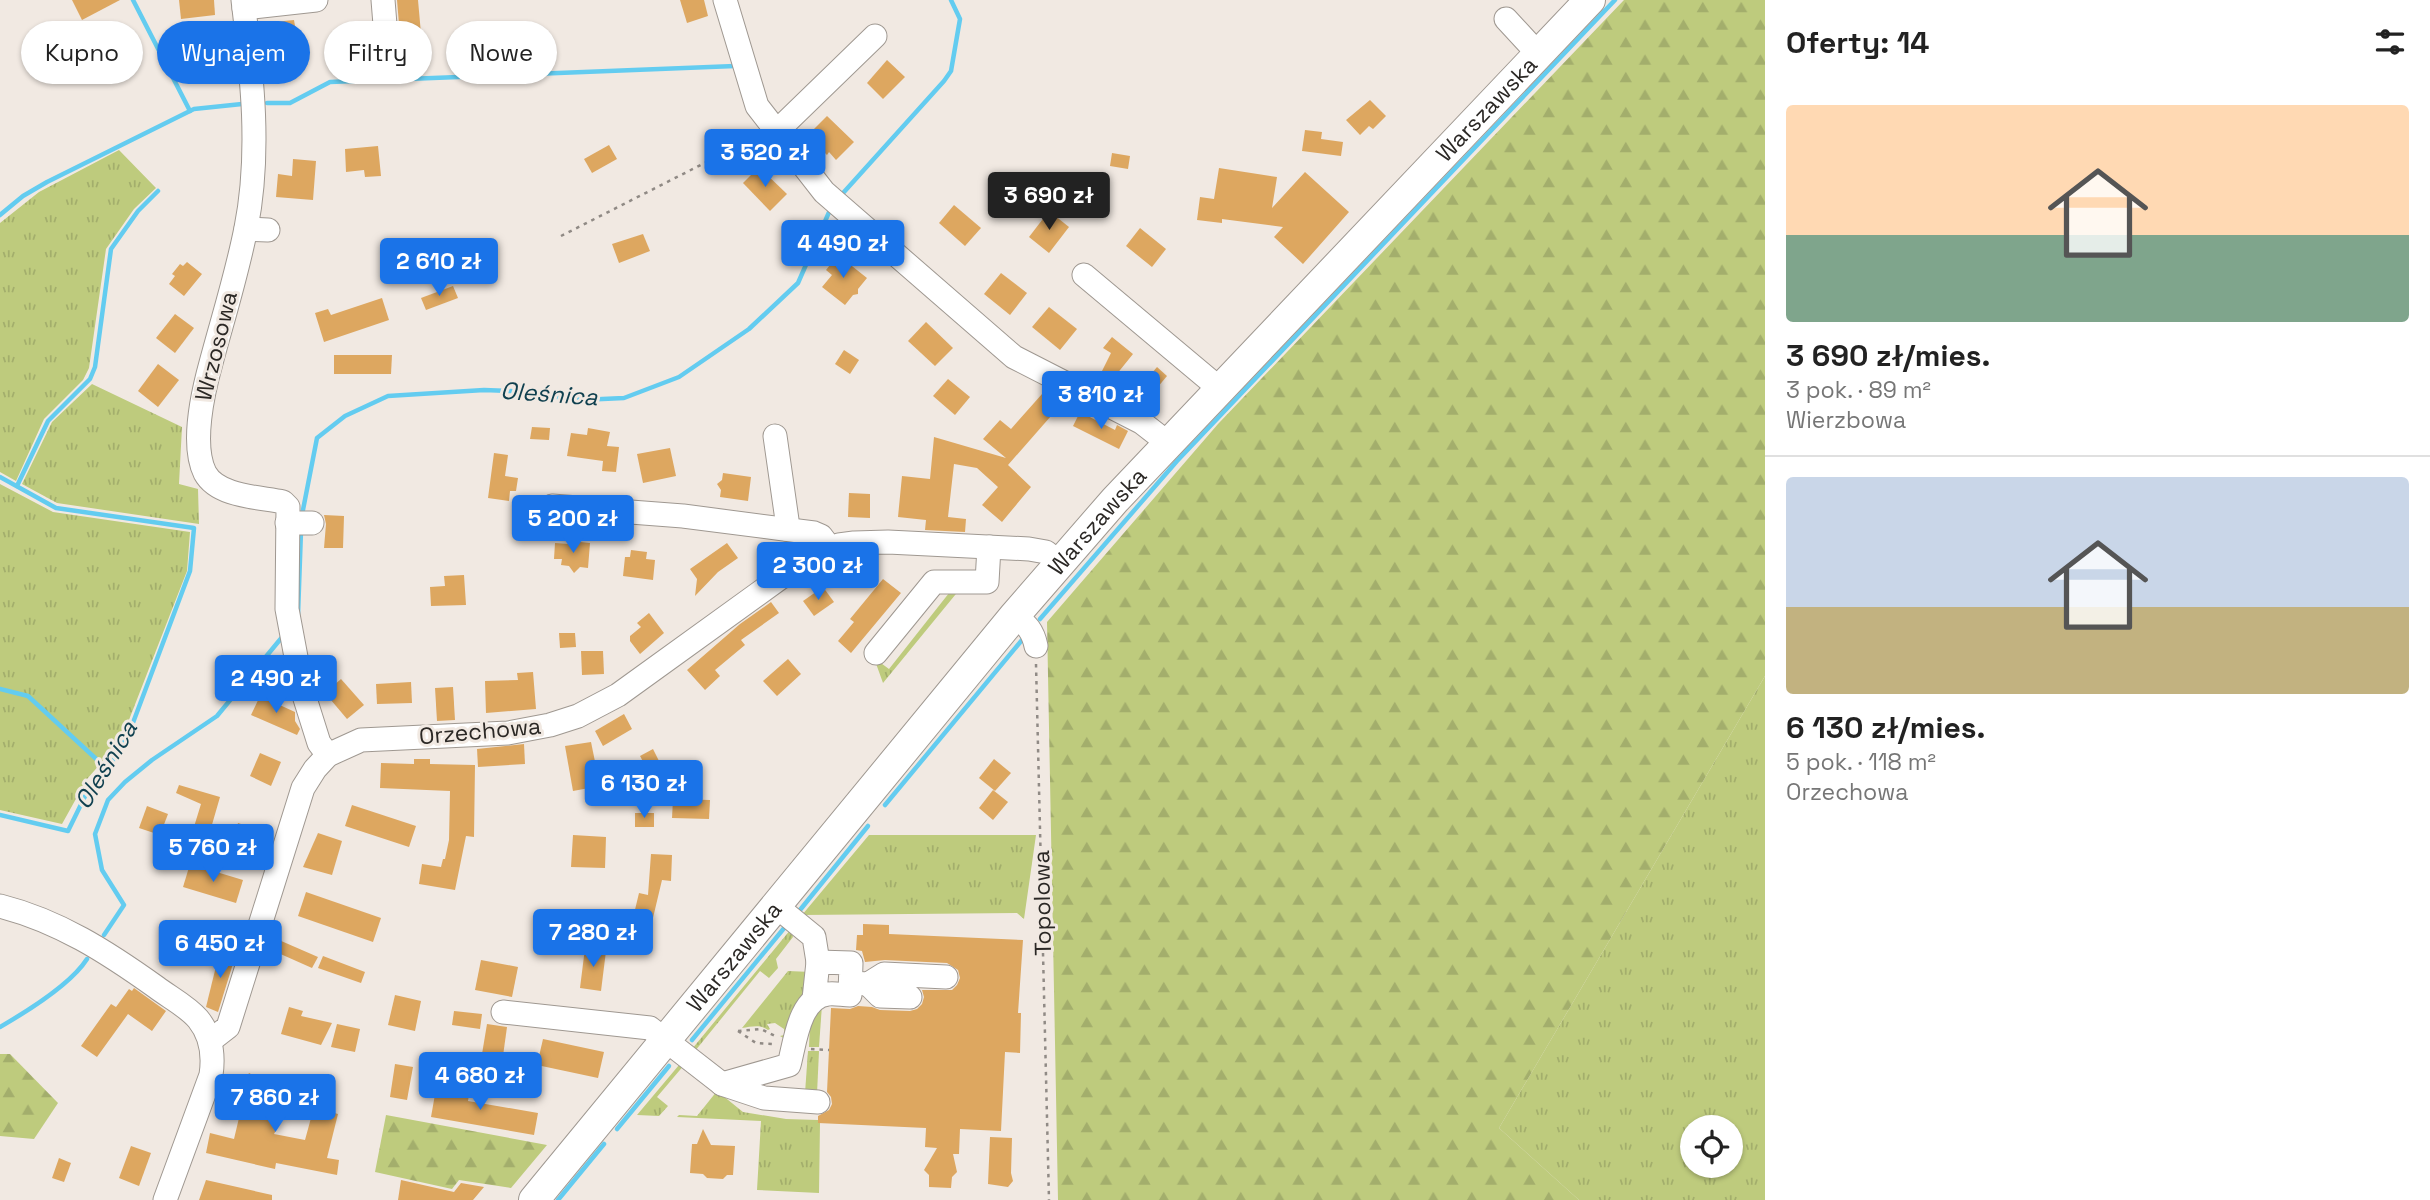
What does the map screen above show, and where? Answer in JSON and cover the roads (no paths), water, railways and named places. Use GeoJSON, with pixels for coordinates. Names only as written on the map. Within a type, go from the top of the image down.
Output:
{"type":"FeatureCollection","features":[{"type":"Feature","properties":{"kind":"main road","name":"Warszawska"},"geometry":{"type":"LineString","coordinates":[[534,1200],[1060,563],[1168,443],[1590,0]]}},
{"type":"Feature","properties":{"kind":"street"},"geometry":{"type":"LineString","coordinates":[[244,4],[316,0]]}},
{"type":"Feature","properties":{"kind":"street"},"geometry":{"type":"LineString","coordinates":[[383,0],[385,21]]}},
{"type":"Feature","properties":{"kind":"street"},"geometry":{"type":"LineString","coordinates":[[725,0],[757,106],[824,192],[1014,356],[1141,422],[1168,443]]}},
{"type":"Feature","properties":{"kind":"street","name":"Wrzosowa"},"geometry":{"type":"LineString","coordinates":[[244,4],[254,109],[253,167],[257,229],[200,406],[201,456],[206,473],[214,484],[230,491],[283,502],[288,507],[287,523]]}},
{"type":"Feature","properties":{"kind":"street"},"geometry":{"type":"LineString","coordinates":[[1506,19],[1530,45],[1542,52]]}},
{"type":"Feature","properties":{"kind":"street"},"geometry":{"type":"LineString","coordinates":[[771,127],[875,36]]}},
{"type":"Feature","properties":{"kind":"street"},"geometry":{"type":"LineString","coordinates":[[1084,275],[1220,389]]}},
{"type":"Feature","properties":{"kind":"street"},"geometry":{"type":"LineString","coordinates":[[775,436],[786,529]]}},
{"type":"Feature","properties":{"kind":"street"},"geometry":{"type":"LineString","coordinates":[[552,506],[683,516],[819,534],[831,549]]}},
{"type":"Feature","properties":{"kind":"street"},"geometry":{"type":"LineString","coordinates":[[312,523],[287,523],[286,599],[302,689],[319,743],[328,755]]}},
{"type":"Feature","properties":{"kind":"street","name":"Orzechowa"},"geometry":{"type":"LineString","coordinates":[[210,1041],[228,1027],[300,797],[308,778],[328,755],[349,744],[373,738],[508,733],[550,725],[578,716],[618,695],[780,578],[831,549],[854,543],[989,547],[1046,552],[1060,563]]}},
{"type":"Feature","properties":{"kind":"street"},"geometry":{"type":"LineString","coordinates":[[876,653],[934,582],[986,582],[989,547]]}},
{"type":"Feature","properties":{"kind":"street"},"geometry":{"type":"LineString","coordinates":[[1016,614],[1029,626],[1036,646]]}},
{"type":"Feature","properties":{"kind":"street"},"geometry":{"type":"LineString","coordinates":[[0,906],[55,924],[106,952],[193,1014],[204,1027],[213,1055],[211,1074],[165,1200]]}},
{"type":"Feature","properties":{"kind":"street"},"geometry":{"type":"LineString","coordinates":[[722,1084],[789,1065],[788,1042],[814,999],[818,962],[814,937],[776,906]]}},
{"type":"Feature","properties":{"kind":"street"},"geometry":{"type":"LineString","coordinates":[[818,962],[852,963],[859,984],[880,996],[909,997]]}},
{"type":"Feature","properties":{"kind":"street"},"geometry":{"type":"LineString","coordinates":[[814,999],[826,994],[850,995],[859,984],[884,974],[946,977]]}},
{"type":"Feature","properties":{"kind":"street"},"geometry":{"type":"LineString","coordinates":[[503,1012],[650,1028],[722,1084],[764,1098],[818,1102]]}},
{"type":"Feature","properties":{"kind":"waterway","name":"Oleśnica"},"geometry":{"type":"LineString","coordinates":[[133,0],[190,111]]}},
{"type":"Feature","properties":{"kind":"waterway","name":"Oleśnica"},"geometry":{"type":"LineString","coordinates":[[844,192],[951,71],[960,19],[951,0]]}},
{"type":"Feature","properties":{"kind":"waterway"},"geometry":{"type":"LineString","coordinates":[[1040,619],[1177,461],[1615,0]]}},
{"type":"Feature","properties":{"kind":"waterway","name":"Oleśnica"},"geometry":{"type":"LineString","coordinates":[[267,103],[290,103],[330,82],[735,66]]}},
{"type":"Feature","properties":{"kind":"waterway","name":"Oleśnica"},"geometry":{"type":"LineString","coordinates":[[0,215],[23,196],[47,182],[194,109],[242,104]]}},
{"type":"Feature","properties":{"kind":"waterway","name":"Oleśnica"},"geometry":{"type":"LineString","coordinates":[[17,486],[48,421],[90,379],[95,367],[111,249],[138,211],[158,191]]}},
{"type":"Feature","properties":{"kind":"waterway","name":"Oleśnica"},"geometry":{"type":"LineString","coordinates":[[302,515],[317,438],[345,416],[388,396],[484,390],[581,400],[624,398],[679,377],[749,329],[798,283],[830,210]]}},
{"type":"Feature","properties":{"kind":"waterway","name":"Oleśnica"},"geometry":{"type":"LineString","coordinates":[[0,477],[56,508],[194,528],[190,571],[128,736],[112,762],[92,782],[68,831],[0,815]]}},
{"type":"Feature","properties":{"kind":"waterway","name":"Oleśnica"},"geometry":{"type":"LineString","coordinates":[[298,615],[301,531]]}},
{"type":"Feature","properties":{"kind":"waterway","name":"Oleśnica"},"geometry":{"type":"LineString","coordinates":[[104,935],[124,905],[102,870],[95,834],[108,800],[152,760],[217,716],[283,636]]}},
{"type":"Feature","properties":{"kind":"waterway"},"geometry":{"type":"LineString","coordinates":[[885,805],[1022,640]]}},
{"type":"Feature","properties":{"kind":"waterway"},"geometry":{"type":"LineString","coordinates":[[0,689],[28,696],[106,768]]}},
{"type":"Feature","properties":{"kind":"waterway"},"geometry":{"type":"LineString","coordinates":[[800,910],[868,826]]}},
{"type":"Feature","properties":{"kind":"waterway"},"geometry":{"type":"LineString","coordinates":[[692,1040],[785,927]]}},
{"type":"Feature","properties":{"kind":"waterway","name":"Oleśnica"},"geometry":{"type":"LineString","coordinates":[[0,1027],[59,988],[87,959]]}},
{"type":"Feature","properties":{"kind":"waterway"},"geometry":{"type":"LineString","coordinates":[[617,1129],[669,1066]]}},
{"type":"Feature","properties":{"kind":"waterway"},"geometry":{"type":"LineString","coordinates":[[558,1200],[604,1144]]}}]}
